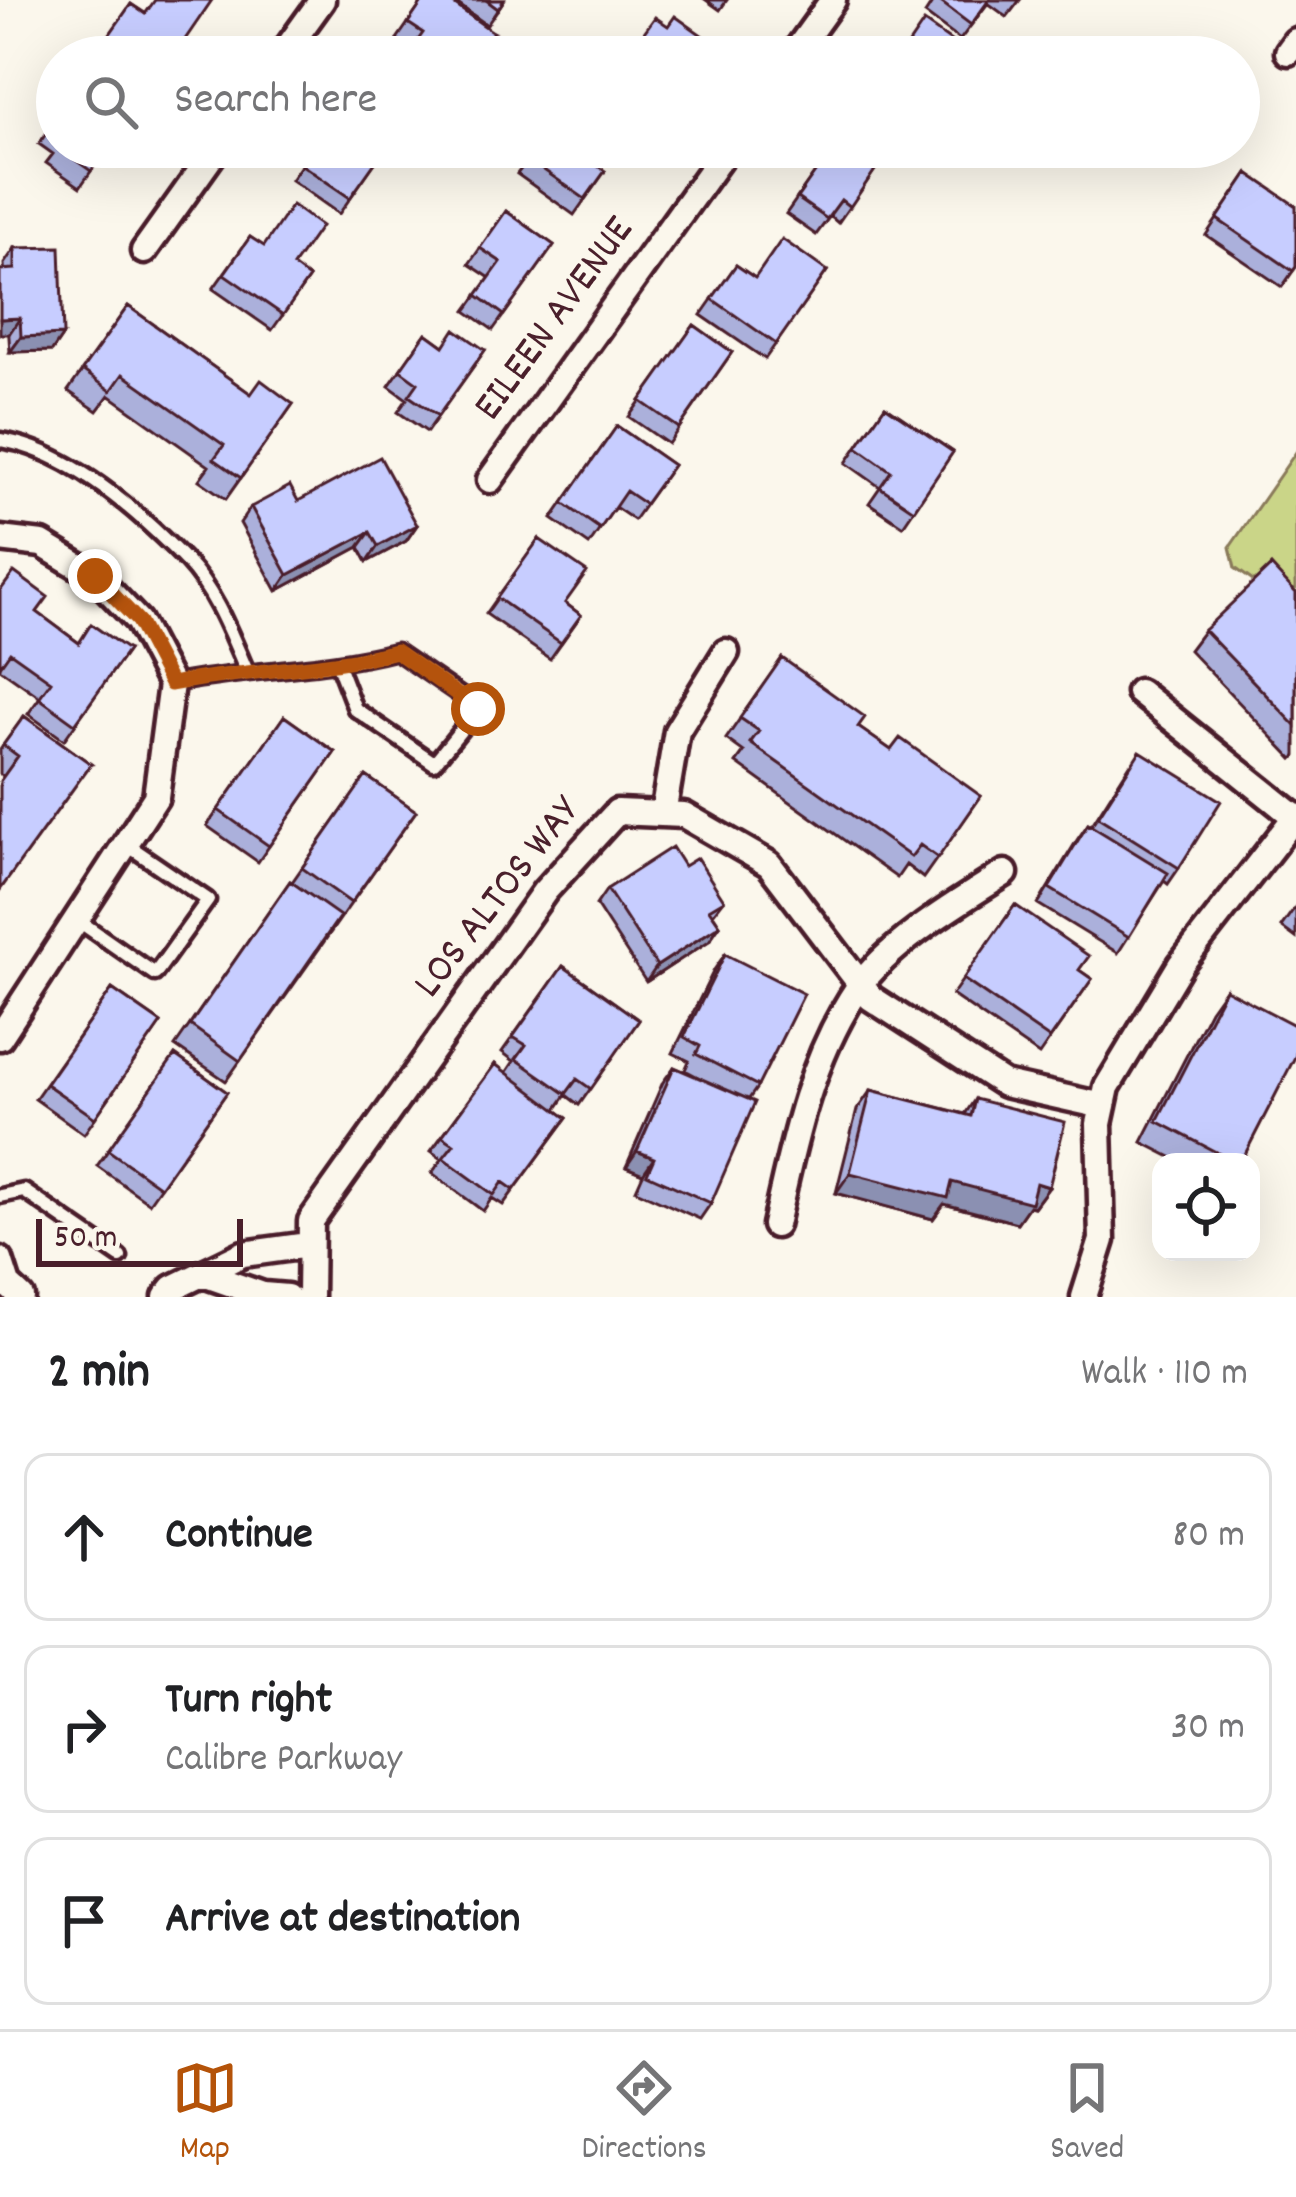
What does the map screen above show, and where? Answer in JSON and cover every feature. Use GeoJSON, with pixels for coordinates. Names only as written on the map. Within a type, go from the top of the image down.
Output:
{"type":"FeatureCollection","features":[{"type":"Feature","properties":{"kind":"street"},"geometry":{"type":"LineString","coordinates":[[296,36],[322,0]]}},
{"type":"Feature","properties":{"kind":"street"},"geometry":{"type":"LineString","coordinates":[[807,36],[833,0]]}},
{"type":"Feature","properties":{"kind":"street"},"geometry":{"type":"LineString","coordinates":[[144,251],[203,168]]}},
{"type":"Feature","properties":{"kind":"street","name":"EILEEN AVENUE"},"geometry":{"type":"LineString","coordinates":[[490,480],[713,168]]}},
{"type":"Feature","properties":{"kind":"street"},"geometry":{"type":"LineString","coordinates":[[0,538],[42,544],[95,576],[138,621],[171,684],[156,797],[0,1037]]}},
{"type":"Feature","properties":{"kind":"street"},"geometry":{"type":"LineString","coordinates":[[663,814],[676,731],[726,652]]}},
{"type":"Feature","properties":{"kind":"street"},"geometry":{"type":"LineString","coordinates":[[1084,1297],[1102,1240],[1107,1087],[1181,964],[1296,816],[1139,692]]}},
{"type":"Feature","properties":{"kind":"street","name":"LOS ALTOS WAY"},"geometry":{"type":"LineString","coordinates":[[310,1297],[311,1220],[544,891],[617,812],[683,814],[769,864],[871,998],[1004,1084],[1103,1106]]}},
{"type":"Feature","properties":{"kind":"street"},"geometry":{"type":"LineString","coordinates":[[776,1225],[800,1110],[860,984],[938,915],[1005,873]]}},
{"type":"Feature","properties":{"kind":"street"},"geometry":{"type":"LineString","coordinates":[[166,1297],[173,1288],[243,1254],[308,1245]]}},
{"type":"Feature","properties":{"kind":"street"},"geometry":{"type":"LineString","coordinates":[[0,1260],[8,1285],[21,1297]]}},
{"type":"Feature","properties":{"kind":"street"},"geometry":{"type":"LineString","coordinates":[[206,1275],[262,1295],[287,1297]]}},
{"type":"Feature","properties":{"kind":"lane"},"geometry":{"type":"LineString","coordinates":[[0,440],[22,444],[93,481],[189,564],[223,613],[246,669]]}},
{"type":"Feature","properties":{"kind":"lane"},"geometry":{"type":"LineString","coordinates":[[171,684],[246,669],[338,664],[396,651],[478,709],[434,763],[355,709],[338,664]]}},
{"type":"Feature","properties":{"kind":"lane"},"geometry":{"type":"LineString","coordinates":[[75,919],[155,974],[208,900],[125,843]]}},
{"type":"Feature","properties":{"kind":"lane"},"geometry":{"type":"LineString","coordinates":[[0,1196],[24,1191],[120,1257]]}},
{"type":"Feature","properties":{"kind":"green space"},"geometry":{"type":"Polygon","coordinates":[[[1296,452],[1296,589],[1274,596],[1235,568],[1230,547],[1296,452]]]}},
{"type":"Feature","properties":{"kind":"building"},"geometry":{"type":"Polygon","coordinates":[[[155,0],[212,0],[187,36],[109,36],[131,4],[145,14],[155,0]]]}},
{"type":"Feature","properties":{"kind":"building"},"geometry":{"type":"Polygon","coordinates":[[[424,0],[448,0],[493,32],[490,36],[421,36],[423,33],[408,23],[424,0]]]}},
{"type":"Feature","properties":{"kind":"building"},"geometry":{"type":"Polygon","coordinates":[[[938,0],[989,0],[971,25],[938,0]]]}},
{"type":"Feature","properties":{"kind":"building"},"geometry":{"type":"Polygon","coordinates":[[[675,16],[703,36],[641,36],[655,17],[668,26],[675,16]]]}},
{"type":"Feature","properties":{"kind":"building"},"geometry":{"type":"Polygon","coordinates":[[[924,22],[944,36],[914,36],[924,22]]]}},
{"type":"Feature","properties":{"kind":"building"},"geometry":{"type":"Polygon","coordinates":[[[306,168],[371,168],[350,198],[306,168]]]}},
{"type":"Feature","properties":{"kind":"building"},"geometry":{"type":"Polygon","coordinates":[[[541,168],[605,171],[585,199],[541,168]]]}},
{"type":"Feature","properties":{"kind":"building"},"geometry":{"type":"Polygon","coordinates":[[[818,168],[876,168],[850,207],[841,200],[827,219],[797,198],[818,168]]]}},
{"type":"Feature","properties":{"kind":"building"},"geometry":{"type":"Polygon","coordinates":[[[1248,173],[1296,206],[1293,271],[1217,219],[1248,173]]]}},
{"type":"Feature","properties":{"kind":"building"},"geometry":{"type":"Polygon","coordinates":[[[292,205],[321,226],[293,266],[309,278],[283,315],[224,274],[250,237],[264,246],[292,205]]]}},
{"type":"Feature","properties":{"kind":"building"},"geometry":{"type":"Polygon","coordinates":[[[506,211],[554,245],[504,315],[477,295],[501,262],[480,248],[506,211]]]}},
{"type":"Feature","properties":{"kind":"building"},"geometry":{"type":"Polygon","coordinates":[[[782,239],[827,271],[776,344],[712,299],[736,265],[755,278],[782,239]]]}},
{"type":"Feature","properties":{"kind":"building"},"geometry":{"type":"Polygon","coordinates":[[[60,247],[63,335],[21,337],[20,318],[0,319],[0,270],[15,269],[15,248],[60,247]]]}},
{"type":"Feature","properties":{"kind":"building"},"geometry":{"type":"Polygon","coordinates":[[[128,306],[251,394],[261,380],[293,404],[241,478],[214,459],[224,445],[123,374],[111,391],[82,370],[128,306]]]}},
{"type":"Feature","properties":{"kind":"building"},"geometry":{"type":"Polygon","coordinates":[[[694,325],[732,352],[679,428],[640,401],[694,325]]]}},
{"type":"Feature","properties":{"kind":"building"},"geometry":{"type":"Polygon","coordinates":[[[455,329],[485,350],[438,416],[409,396],[418,383],[400,370],[426,333],[444,346],[455,329]]]}},
{"type":"Feature","properties":{"kind":"building"},"geometry":{"type":"Polygon","coordinates":[[[885,406],[953,452],[914,510],[880,487],[891,471],[857,447],[885,406]]]}},
{"type":"Feature","properties":{"kind":"building"},"geometry":{"type":"Polygon","coordinates":[[[617,426],[673,465],[645,504],[626,491],[600,529],[563,503],[617,426]]]}},
{"type":"Feature","properties":{"kind":"building"},"geometry":{"type":"Polygon","coordinates":[[[380,457],[417,525],[378,546],[370,532],[288,575],[251,507],[290,486],[298,501],[380,457]]]}},
{"type":"Feature","properties":{"kind":"building"},"geometry":{"type":"Polygon","coordinates":[[[539,539],[587,572],[565,603],[581,615],[561,643],[497,598],[539,539]]]}},
{"type":"Feature","properties":{"kind":"building"},"geometry":{"type":"Polygon","coordinates":[[[1271,566],[1296,593],[1296,726],[1204,630],[1271,566]]]}},
{"type":"Feature","properties":{"kind":"building"},"geometry":{"type":"Polygon","coordinates":[[[14,572],[48,597],[37,612],[79,643],[91,624],[128,650],[75,724],[39,698],[51,681],[10,652],[0,666],[0,591],[14,572]]]}},
{"type":"Feature","properties":{"kind":"building"},"geometry":{"type":"Polygon","coordinates":[[[782,658],[865,717],[858,727],[891,750],[900,738],[981,796],[938,858],[920,845],[911,857],[750,743],[759,731],[740,718],[782,658]]]}},
{"type":"Feature","properties":{"kind":"building"},"geometry":{"type":"Polygon","coordinates":[[[24,716],[91,764],[0,890],[0,781],[18,756],[3,745],[24,716]]]}},
{"type":"Feature","properties":{"kind":"building"},"geometry":{"type":"Polygon","coordinates":[[[284,716],[335,752],[269,846],[218,810],[284,716]]]}},
{"type":"Feature","properties":{"kind":"building"},"geometry":{"type":"Polygon","coordinates":[[[1140,751],[1221,801],[1179,868],[1098,817],[1140,751]]]}},
{"type":"Feature","properties":{"kind":"building"},"geometry":{"type":"Polygon","coordinates":[[[366,776],[416,811],[351,903],[302,868],[366,776]]]}},
{"type":"Feature","properties":{"kind":"building"},"geometry":{"type":"Polygon","coordinates":[[[1088,824],[1168,873],[1129,937],[1049,888],[1088,824]]]}},
{"type":"Feature","properties":{"kind":"building"},"geometry":{"type":"Polygon","coordinates":[[[672,847],[684,866],[697,858],[724,900],[709,909],[720,925],[657,966],[607,889],[672,847]]]}},
{"type":"Feature","properties":{"kind":"building"},"geometry":{"type":"Polygon","coordinates":[[[290,881],[340,916],[240,1061],[190,1025],[290,881]]]}},
{"type":"Feature","properties":{"kind":"building"},"geometry":{"type":"Polygon","coordinates":[[[1015,905],[1089,956],[1079,970],[1092,979],[1050,1039],[963,979],[1015,905]]]}},
{"type":"Feature","properties":{"kind":"building"},"geometry":{"type":"Polygon","coordinates":[[[725,954],[804,994],[758,1086],[696,1054],[700,1046],[684,1037],[725,954]]]}},
{"type":"Feature","properties":{"kind":"building"},"geometry":{"type":"Polygon","coordinates":[[[563,966],[639,1020],[591,1089],[577,1079],[566,1094],[516,1059],[526,1045],[513,1037],[563,966]]]}},
{"type":"Feature","properties":{"kind":"building"},"geometry":{"type":"Polygon","coordinates":[[[112,989],[161,1023],[95,1118],[46,1084],[112,989]]]}},
{"type":"Feature","properties":{"kind":"building"},"geometry":{"type":"Polygon","coordinates":[[[1225,989],[1296,1026],[1296,1055],[1246,1153],[1218,1153],[1157,1121],[1225,989]]]}},
{"type":"Feature","properties":{"kind":"building"},"geometry":{"type":"Polygon","coordinates":[[[175,1055],[227,1092],[160,1187],[108,1150],[175,1055]]]}},
{"type":"Feature","properties":{"kind":"building"},"geometry":{"type":"Polygon","coordinates":[[[495,1064],[567,1118],[514,1190],[503,1182],[494,1195],[443,1158],[454,1144],[442,1136],[495,1064]]]}},
{"type":"Feature","properties":{"kind":"building"},"geometry":{"type":"Polygon","coordinates":[[[674,1067],[755,1102],[711,1203],[647,1174],[654,1158],[637,1151],[674,1067]]]}},
{"type":"Feature","properties":{"kind":"building"},"geometry":{"type":"Polygon","coordinates":[[[871,1090],[971,1116],[975,1099],[1065,1122],[1049,1187],[1036,1183],[1031,1203],[952,1182],[948,1198],[850,1173],[871,1090]]]}},
{"type":"Feature","properties":{"kind":"route"},"geometry":{"type":"LineString","coordinates":[[95,576],[138,621],[171,684],[246,669],[349,663],[396,651],[478,709]]}}]}
